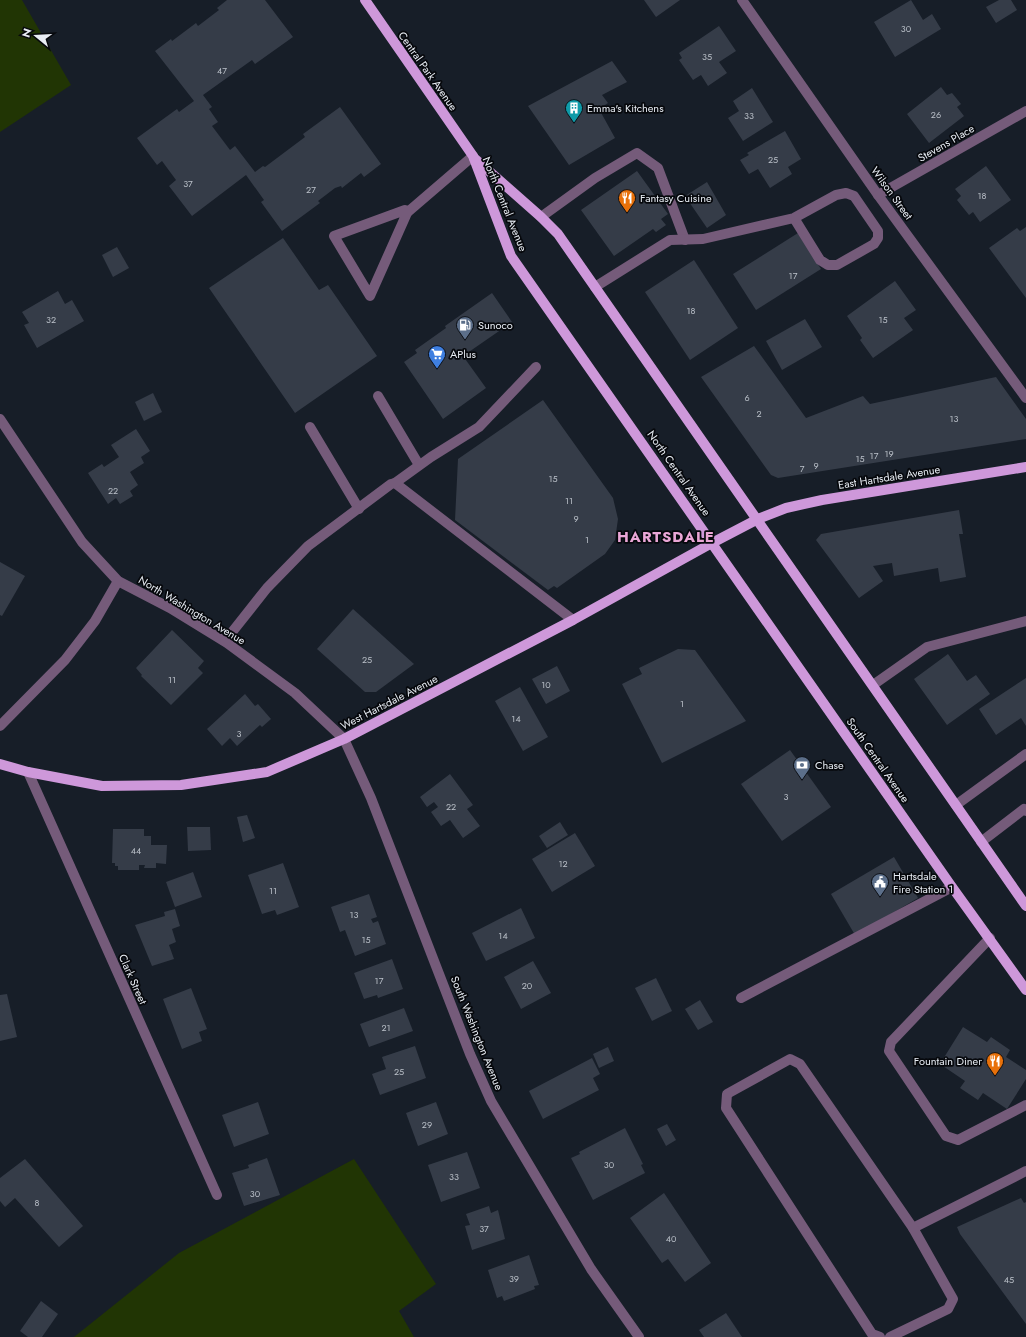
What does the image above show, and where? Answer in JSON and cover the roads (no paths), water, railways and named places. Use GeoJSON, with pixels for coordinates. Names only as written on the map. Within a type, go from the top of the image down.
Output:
{"type":"FeatureCollection","features":[{"type":"Feature","properties":{"kind":"main road","name":"Central Park Avenue"},"geometry":{"type":"LineString","coordinates":[[365,0],[473,156]]}},
{"type":"Feature","properties":{"kind":"main road","name":"North Central Avenue"},"geometry":{"type":"LineString","coordinates":[[473,156],[558,234],[758,519]]}},
{"type":"Feature","properties":{"kind":"main road","name":"North Central Avenue"},"geometry":{"type":"LineString","coordinates":[[473,156],[512,256],[712,543]]}},
{"type":"Feature","properties":{"kind":"main road","name":"East Hartsdale Avenue"},"geometry":{"type":"LineString","coordinates":[[758,519],[802,503],[1026,467]]}},
{"type":"Feature","properties":{"kind":"main road","name":"West Hartsdale Avenue"},"geometry":{"type":"LineString","coordinates":[[0,764],[28,772],[102,786],[181,785],[267,772],[344,739],[573,620],[758,519]]}},
{"type":"Feature","properties":{"kind":"main road"},"geometry":{"type":"LineString","coordinates":[[758,519],[1026,906]]}},
{"type":"Feature","properties":{"kind":"main road","name":"South Central Avenue"},"geometry":{"type":"LineString","coordinates":[[712,543],[952,887],[1026,990]]}},
{"type":"Feature","properties":{"kind":"street","name":"Wilson Street"},"geometry":{"type":"LineString","coordinates":[[742,0],[878,195],[1026,398]]}},
{"type":"Feature","properties":{"kind":"street","name":"Stevens Place"},"geometry":{"type":"LineString","coordinates":[[878,195],[1026,111]]}},
{"type":"Feature","properties":{"kind":"street"},"geometry":{"type":"LineString","coordinates":[[541,217],[595,178],[637,153],[658,168],[685,240]]}},
{"type":"Feature","properties":{"kind":"street"},"geometry":{"type":"LineString","coordinates":[[409,211],[405,210],[334,236],[370,296],[406,213],[409,211],[473,156]]}},
{"type":"Feature","properties":{"kind":"street"},"geometry":{"type":"LineString","coordinates":[[595,286],[670,240],[703,239],[794,218],[836,195],[846,193],[854,196],[878,231],[878,238],[874,244],[837,265],[828,265],[820,260],[794,218]]}},
{"type":"Feature","properties":{"kind":"street"},"geometry":{"type":"LineString","coordinates":[[225,641],[267,588],[308,546],[391,484],[395,483],[419,465],[480,427],[536,366]]}},
{"type":"Feature","properties":{"kind":"street"},"geometry":{"type":"LineString","coordinates":[[378,396],[419,465]]}},
{"type":"Feature","properties":{"kind":"street","name":"North Washington Avenue"},"geometry":{"type":"LineString","coordinates":[[0,419],[82,542],[118,581],[170,608],[225,641],[295,693],[344,739]]}},
{"type":"Feature","properties":{"kind":"street"},"geometry":{"type":"LineString","coordinates":[[310,426],[358,509]]}},
{"type":"Feature","properties":{"kind":"street"},"geometry":{"type":"LineString","coordinates":[[395,483],[573,620]]}},
{"type":"Feature","properties":{"kind":"street"},"geometry":{"type":"LineString","coordinates":[[0,726],[66,660],[95,621],[118,581]]}},
{"type":"Feature","properties":{"kind":"street"},"geometry":{"type":"LineString","coordinates":[[872,685],[927,647],[1026,621]]}},
{"type":"Feature","properties":{"kind":"street","name":"South Washington Avenue"},"geometry":{"type":"LineString","coordinates":[[344,739],[371,798],[467,1047],[491,1101],[591,1269],[639,1337]]}},
{"type":"Feature","properties":{"kind":"street"},"geometry":{"type":"LineString","coordinates":[[956,804],[1026,754]]}},
{"type":"Feature","properties":{"kind":"street","name":"Clark Street"},"geometry":{"type":"LineString","coordinates":[[28,772],[218,1196]]}},
{"type":"Feature","properties":{"kind":"street"},"geometry":{"type":"LineString","coordinates":[[981,842],[1024,809],[1026,811]]}},
{"type":"Feature","properties":{"kind":"street"},"geometry":{"type":"LineString","coordinates":[[741,998],[952,887]]}},
{"type":"Feature","properties":{"kind":"street"},"geometry":{"type":"LineString","coordinates":[[990,938],[891,1042],[889,1051],[946,1136],[958,1140],[1026,1105]]}},
{"type":"Feature","properties":{"kind":"street"},"geometry":{"type":"LineString","coordinates":[[880,1337],[872,1334],[726,1108],[727,1094],[790,1059],[800,1064],[913,1228],[953,1299],[948,1309],[890,1337]]}},
{"type":"Feature","properties":{"kind":"street"},"geometry":{"type":"LineString","coordinates":[[913,1228],[1026,1172]]}},
{"type":"Feature","properties":{"kind":"place","name":"Emma's Kitchens"},"geometry":{"type":"Point","coordinates":[574,123]}},
{"type":"Feature","properties":{"kind":"place","name":"Fantasy Cuisine"},"geometry":{"type":"Point","coordinates":[627,213]}},
{"type":"Feature","properties":{"kind":"place","name":"Sunoco"},"geometry":{"type":"Point","coordinates":[465,340]}},
{"type":"Feature","properties":{"kind":"place","name":"APlus"},"geometry":{"type":"Point","coordinates":[437,369]}},
{"type":"Feature","properties":{"kind":"place","name":"Chase"},"geometry":{"type":"Point","coordinates":[802,780]}},
{"type":"Feature","properties":{"kind":"place","name":"Hartsdale Fire Station 1"},"geometry":{"type":"Point","coordinates":[880,897]}},
{"type":"Feature","properties":{"kind":"place","name":"Fountain Diner"},"geometry":{"type":"Point","coordinates":[995,1076]}},
{"type":"Feature","properties":{"kind":"district","name":"HARTSDALE"},"geometry":{"type":"Point","coordinates":[666,537]}}]}
